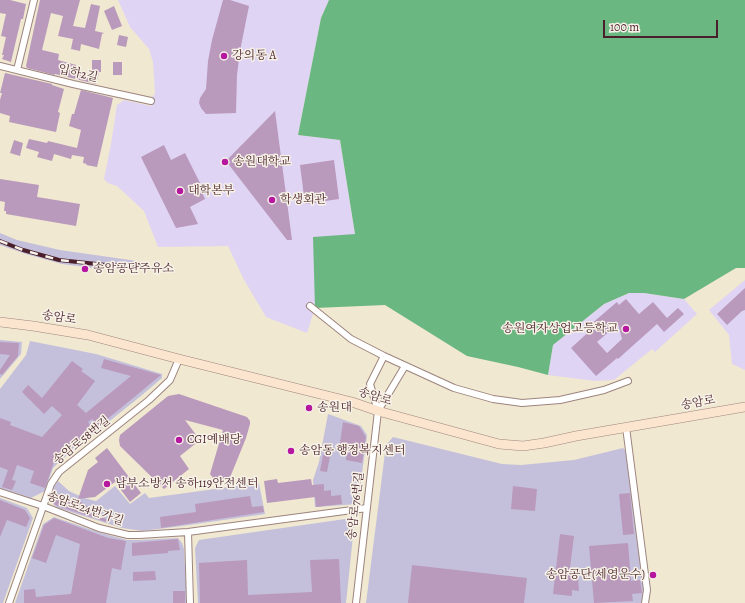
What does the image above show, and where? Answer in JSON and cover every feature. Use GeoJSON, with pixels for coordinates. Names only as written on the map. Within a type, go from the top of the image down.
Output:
{"type":"FeatureCollection","features":[{"type":"Feature","properties":{"kind":"main road","name":"송암로"},"geometry":{"type":"LineString","coordinates":[[0,322],[88,335],[352,402],[481,441],[499,444],[523,446],[544,443],[626,427],[745,407]]}},
{"type":"Feature","properties":{"kind":"street"},"geometry":{"type":"LineString","coordinates":[[17,70],[34,0]]}},
{"type":"Feature","properties":{"kind":"street","name":"입하2길"},"geometry":{"type":"LineString","coordinates":[[0,66],[151,101]]}},
{"type":"Feature","properties":{"kind":"street"},"geometry":{"type":"LineString","coordinates":[[310,306],[351,339],[384,356],[465,392],[494,399],[522,403],[560,400],[604,390],[628,381]]}},
{"type":"Feature","properties":{"kind":"street"},"geometry":{"type":"LineString","coordinates":[[378,411],[370,384],[384,356]]}},
{"type":"Feature","properties":{"kind":"street","name":"송암로58번길"},"geometry":{"type":"LineString","coordinates":[[9,603],[51,484],[59,472],[149,400],[170,380],[179,359]]}},
{"type":"Feature","properties":{"kind":"street"},"geometry":{"type":"LineString","coordinates":[[378,411],[405,366]]}},
{"type":"Feature","properties":{"kind":"street","name":"송암로76번길"},"geometry":{"type":"LineString","coordinates":[[356,603],[378,411]]}},
{"type":"Feature","properties":{"kind":"street"},"geometry":{"type":"LineString","coordinates":[[626,427],[647,590],[645,603]]}},
{"type":"Feature","properties":{"kind":"street","name":"송암로24번가길"},"geometry":{"type":"LineString","coordinates":[[0,492],[43,506],[99,528],[128,535],[188,532],[367,508]]}},
{"type":"Feature","properties":{"kind":"street"},"geometry":{"type":"LineString","coordinates":[[188,532],[190,603]]}},
{"type":"Feature","properties":{"kind":"shaded area","name":"송원대학교"},"geometry":{"type":"Polygon","coordinates":[[[118,0],[329,0],[321,18],[298,135],[340,140],[355,234],[315,308],[307,333],[266,317],[243,278],[228,246],[158,247],[144,211],[117,186],[108,183],[104,179],[117,105],[124,100],[151,106],[152,97],[155,94],[153,62],[149,49],[130,27],[118,0]]]}},
{"type":"Feature","properties":{"kind":"shaded area"},"geometry":{"type":"Polygon","coordinates":[[[0,233],[17,240],[60,250],[137,261],[135,269],[101,269],[62,264],[0,245],[0,233]]]}},
{"type":"Feature","properties":{"kind":"shaded area"},"geometry":{"type":"Polygon","coordinates":[[[745,280],[745,370],[732,364],[729,335],[709,310],[745,280]]]}},
{"type":"Feature","properties":{"kind":"shaded area","name":"송원여자상업고등학교"},"geometry":{"type":"Polygon","coordinates":[[[629,293],[644,293],[684,299],[697,314],[655,352],[652,349],[614,380],[595,381],[548,375],[553,345],[604,304],[629,293]]]}},
{"type":"Feature","properties":{"kind":"shaded area"},"geometry":{"type":"Polygon","coordinates":[[[0,340],[22,342],[21,354],[0,379],[0,340]]]}},
{"type":"Feature","properties":{"kind":"shaded area"},"geometry":{"type":"Polygon","coordinates":[[[30,341],[96,354],[162,374],[162,378],[60,461],[53,468],[45,491],[31,498],[0,488],[0,389],[26,355],[30,341]]]}},
{"type":"Feature","properties":{"kind":"shaded area"},"geometry":{"type":"Polygon","coordinates":[[[328,414],[361,426],[367,435],[358,504],[315,507],[313,480],[319,462],[328,414]]]}},
{"type":"Feature","properties":{"kind":"shaded area"},"geometry":{"type":"Polygon","coordinates":[[[393,437],[502,464],[521,465],[574,460],[623,448],[626,451],[640,551],[644,592],[643,603],[366,603],[386,445],[393,437]]]}},
{"type":"Feature","properties":{"kind":"shaded area"},"geometry":{"type":"Polygon","coordinates":[[[58,481],[69,491],[84,498],[96,501],[115,486],[130,504],[145,493],[149,498],[259,483],[265,514],[142,531],[122,528],[58,508],[49,497],[52,489],[58,481]]]}},
{"type":"Feature","properties":{"kind":"shaded area"},"geometry":{"type":"Polygon","coordinates":[[[0,498],[27,508],[33,518],[3,603],[0,603],[0,498]]]}},
{"type":"Feature","properties":{"kind":"shaded area"},"geometry":{"type":"Polygon","coordinates":[[[54,517],[127,540],[178,538],[184,549],[187,603],[15,603],[43,524],[54,517]]]}},
{"type":"Feature","properties":{"kind":"shaded area"},"geometry":{"type":"Polygon","coordinates":[[[352,518],[354,526],[346,603],[198,603],[195,548],[199,540],[352,518]]]}},
{"type":"Feature","properties":{"kind":"green space"},"geometry":{"type":"Polygon","coordinates":[[[329,0],[745,0],[745,268],[736,268],[684,299],[644,293],[629,293],[604,304],[553,345],[548,375],[467,356],[385,305],[315,308],[313,237],[355,234],[340,140],[298,135],[321,18],[329,0]]]}},
{"type":"Feature","properties":{"kind":"building"},"geometry":{"type":"Polygon","coordinates":[[[0,0],[10,0],[26,4],[11,62],[2,59],[4,55],[2,55],[6,37],[1,36],[6,14],[0,13],[0,0]]]}},
{"type":"Feature","properties":{"kind":"building"},"geometry":{"type":"Polygon","coordinates":[[[40,0],[80,0],[73,26],[85,28],[91,4],[100,6],[95,31],[104,33],[102,34],[99,49],[81,44],[80,51],[71,49],[73,39],[58,36],[63,16],[51,13],[42,50],[59,54],[58,60],[76,65],[75,72],[92,76],[92,60],[101,60],[101,72],[99,72],[96,84],[27,68],[26,66],[40,0]]]}},
{"type":"Feature","properties":{"kind":"building","name":"강의동 A"},"geometry":{"type":"Polygon","coordinates":[[[223,0],[230,0],[249,6],[237,75],[236,113],[206,114],[199,103],[200,98],[206,89],[208,61],[212,40],[223,0]]]}},
{"type":"Feature","properties":{"kind":"building"},"geometry":{"type":"Polygon","coordinates":[[[114,6],[122,26],[112,30],[104,11],[114,6]]]}},
{"type":"Feature","properties":{"kind":"building"},"geometry":{"type":"Polygon","coordinates":[[[119,35],[128,37],[126,47],[117,45],[119,35]]]}},
{"type":"Feature","properties":{"kind":"building"},"geometry":{"type":"Polygon","coordinates":[[[113,62],[122,62],[122,75],[113,75],[113,62]]]}},
{"type":"Feature","properties":{"kind":"building"},"geometry":{"type":"Polygon","coordinates":[[[5,73],[52,84],[64,89],[58,112],[60,113],[56,132],[9,122],[10,116],[0,113],[0,100],[2,93],[0,93],[5,73]]]}},
{"type":"Feature","properties":{"kind":"building"},"geometry":{"type":"Polygon","coordinates":[[[81,90],[113,98],[97,167],[83,163],[84,157],[72,155],[71,159],[54,154],[52,161],[37,157],[39,152],[26,148],[29,139],[47,143],[48,141],[77,148],[81,130],[69,126],[81,90]]]}},
{"type":"Feature","properties":{"kind":"building","name":"학생회관"},"geometry":{"type":"Polygon","coordinates":[[[275,111],[292,240],[287,240],[226,161],[275,111]]]}},
{"type":"Feature","properties":{"kind":"building"},"geometry":{"type":"Polygon","coordinates":[[[14,140],[23,143],[20,156],[10,153],[14,140]]]}},
{"type":"Feature","properties":{"kind":"building","name":"대학본부"},"geometry":{"type":"Polygon","coordinates":[[[164,145],[171,160],[185,153],[200,183],[198,184],[205,199],[190,207],[198,224],[176,228],[141,157],[164,145]]]}},
{"type":"Feature","properties":{"kind":"building"},"geometry":{"type":"Polygon","coordinates":[[[334,160],[339,199],[305,204],[300,165],[334,160]]]}},
{"type":"Feature","properties":{"kind":"building"},"geometry":{"type":"Polygon","coordinates":[[[0,179],[39,185],[37,197],[80,204],[76,226],[6,214],[6,211],[4,211],[5,202],[0,201],[0,179]]]}},
{"type":"Feature","properties":{"kind":"building"},"geometry":{"type":"Polygon","coordinates":[[[745,288],[745,310],[727,325],[717,314],[745,288]]]}},
{"type":"Feature","properties":{"kind":"building"},"geometry":{"type":"Polygon","coordinates":[[[626,299],[639,314],[653,302],[667,318],[678,308],[684,314],[664,332],[657,324],[618,359],[617,358],[596,376],[571,348],[593,328],[590,325],[617,302],[619,305],[626,299]],[[618,324],[597,342],[607,353],[622,339],[618,324]]]}},
{"type":"Feature","properties":{"kind":"building"},"geometry":{"type":"Polygon","coordinates":[[[0,342],[19,343],[18,356],[2,375],[0,374],[0,370],[10,355],[0,354],[0,342]]]}},
{"type":"Feature","properties":{"kind":"building"},"geometry":{"type":"Polygon","coordinates":[[[104,359],[161,375],[99,426],[92,419],[88,422],[94,430],[54,462],[45,488],[30,483],[34,471],[17,465],[12,480],[16,481],[12,490],[2,487],[8,470],[0,467],[0,418],[11,422],[10,425],[42,437],[62,415],[52,406],[44,414],[22,392],[28,385],[42,398],[72,361],[83,369],[81,371],[95,381],[77,405],[86,413],[131,376],[101,368],[104,359]]]}},
{"type":"Feature","properties":{"kind":"building"},"geometry":{"type":"Polygon","coordinates":[[[179,394],[247,417],[250,421],[246,438],[229,480],[213,478],[210,474],[223,430],[185,420],[200,440],[180,456],[189,469],[164,489],[120,446],[120,435],[168,396],[179,394]]]}},
{"type":"Feature","properties":{"kind":"building"},"geometry":{"type":"Polygon","coordinates":[[[343,422],[359,426],[366,437],[362,463],[346,460],[347,451],[339,450],[343,422]]]}},
{"type":"Feature","properties":{"kind":"building"},"geometry":{"type":"Polygon","coordinates":[[[107,448],[141,493],[130,502],[115,482],[95,497],[78,499],[88,470],[98,462],[95,458],[107,448]]]}},
{"type":"Feature","properties":{"kind":"building"},"geometry":{"type":"Polygon","coordinates":[[[323,455],[330,456],[327,472],[320,471],[323,455]]]}},
{"type":"Feature","properties":{"kind":"building"},"geometry":{"type":"Polygon","coordinates":[[[277,479],[278,483],[311,479],[312,485],[324,484],[324,491],[331,490],[331,496],[341,495],[342,504],[316,507],[315,497],[267,503],[264,481],[277,479]]]}},
{"type":"Feature","properties":{"kind":"building"},"geometry":{"type":"Polygon","coordinates":[[[513,486],[537,489],[535,511],[511,509],[513,486]]]}},
{"type":"Feature","properties":{"kind":"building"},"geometry":{"type":"Polygon","coordinates":[[[53,492],[64,496],[63,499],[76,504],[77,501],[81,502],[110,522],[109,523],[55,505],[51,497],[53,492]]]}},
{"type":"Feature","properties":{"kind":"building"},"geometry":{"type":"Polygon","coordinates":[[[630,493],[634,534],[623,535],[619,494],[630,493]]]}},
{"type":"Feature","properties":{"kind":"building"},"geometry":{"type":"Polygon","coordinates":[[[250,496],[252,507],[263,506],[264,512],[161,528],[160,517],[196,512],[195,504],[250,496]]]}},
{"type":"Feature","properties":{"kind":"building"},"geometry":{"type":"Polygon","coordinates":[[[0,500],[25,510],[30,518],[26,527],[7,520],[0,537],[0,500]]]}},
{"type":"Feature","properties":{"kind":"building"},"geometry":{"type":"Polygon","coordinates":[[[54,518],[108,538],[126,541],[121,570],[112,568],[106,603],[24,603],[24,590],[35,589],[36,597],[71,594],[80,544],[56,535],[46,563],[32,558],[44,525],[54,518]]]}},
{"type":"Feature","properties":{"kind":"building"},"geometry":{"type":"Polygon","coordinates":[[[560,534],[574,536],[570,568],[575,568],[574,576],[578,576],[579,591],[572,590],[572,596],[553,594],[560,534]]]}},
{"type":"Feature","properties":{"kind":"building"},"geometry":{"type":"Polygon","coordinates":[[[178,539],[180,550],[168,551],[168,553],[132,556],[132,543],[178,539]]]}},
{"type":"Feature","properties":{"kind":"building"},"geometry":{"type":"Polygon","coordinates":[[[628,543],[631,581],[640,580],[642,593],[632,594],[633,601],[594,603],[589,546],[628,543]]]}},
{"type":"Feature","properties":{"kind":"building"},"geometry":{"type":"Polygon","coordinates":[[[339,559],[341,603],[200,603],[199,563],[247,560],[248,595],[312,592],[310,560],[339,559]]]}},
{"type":"Feature","properties":{"kind":"building"},"geometry":{"type":"Polygon","coordinates":[[[412,565],[527,578],[524,603],[408,603],[412,565]]]}},
{"type":"Feature","properties":{"kind":"building"},"geometry":{"type":"Polygon","coordinates":[[[155,571],[156,580],[133,581],[133,572],[155,571]]]}},
{"type":"Feature","properties":{"kind":"building"},"geometry":{"type":"Polygon","coordinates":[[[173,591],[185,591],[185,603],[173,603],[173,591]]]}},
{"type":"Feature","properties":{"kind":"railway"},"geometry":{"type":"LineString","coordinates":[[0,241],[23,250],[59,260],[106,265],[142,265]]}},
{"type":"Feature","properties":{"kind":"place","name":"강의동 A"},"geometry":{"type":"Point","coordinates":[224,56]}},
{"type":"Feature","properties":{"kind":"place","name":"송원대학교"},"geometry":{"type":"Point","coordinates":[225,162]}},
{"type":"Feature","properties":{"kind":"place","name":"대학본부"},"geometry":{"type":"Point","coordinates":[180,191]}},
{"type":"Feature","properties":{"kind":"place","name":"학생회관"},"geometry":{"type":"Point","coordinates":[272,200]}},
{"type":"Feature","properties":{"kind":"place","name":"송암공단주유소"},"geometry":{"type":"Point","coordinates":[85,269]}},
{"type":"Feature","properties":{"kind":"place","name":"송원여자상업고등학교"},"geometry":{"type":"Point","coordinates":[626,329]}},
{"type":"Feature","properties":{"kind":"place","name":"송원대"},"geometry":{"type":"Point","coordinates":[309,408]}},
{"type":"Feature","properties":{"kind":"place","name":"CGI예배당"},"geometry":{"type":"Point","coordinates":[179,440]}},
{"type":"Feature","properties":{"kind":"place","name":"송암동 행정복지센터"},"geometry":{"type":"Point","coordinates":[291,451]}},
{"type":"Feature","properties":{"kind":"place","name":"남부소방서 송하119안전센터"},"geometry":{"type":"Point","coordinates":[107,484]}},
{"type":"Feature","properties":{"kind":"place","name":"송암공단(세영운수)"},"geometry":{"type":"Point","coordinates":[653,575]}}]}
